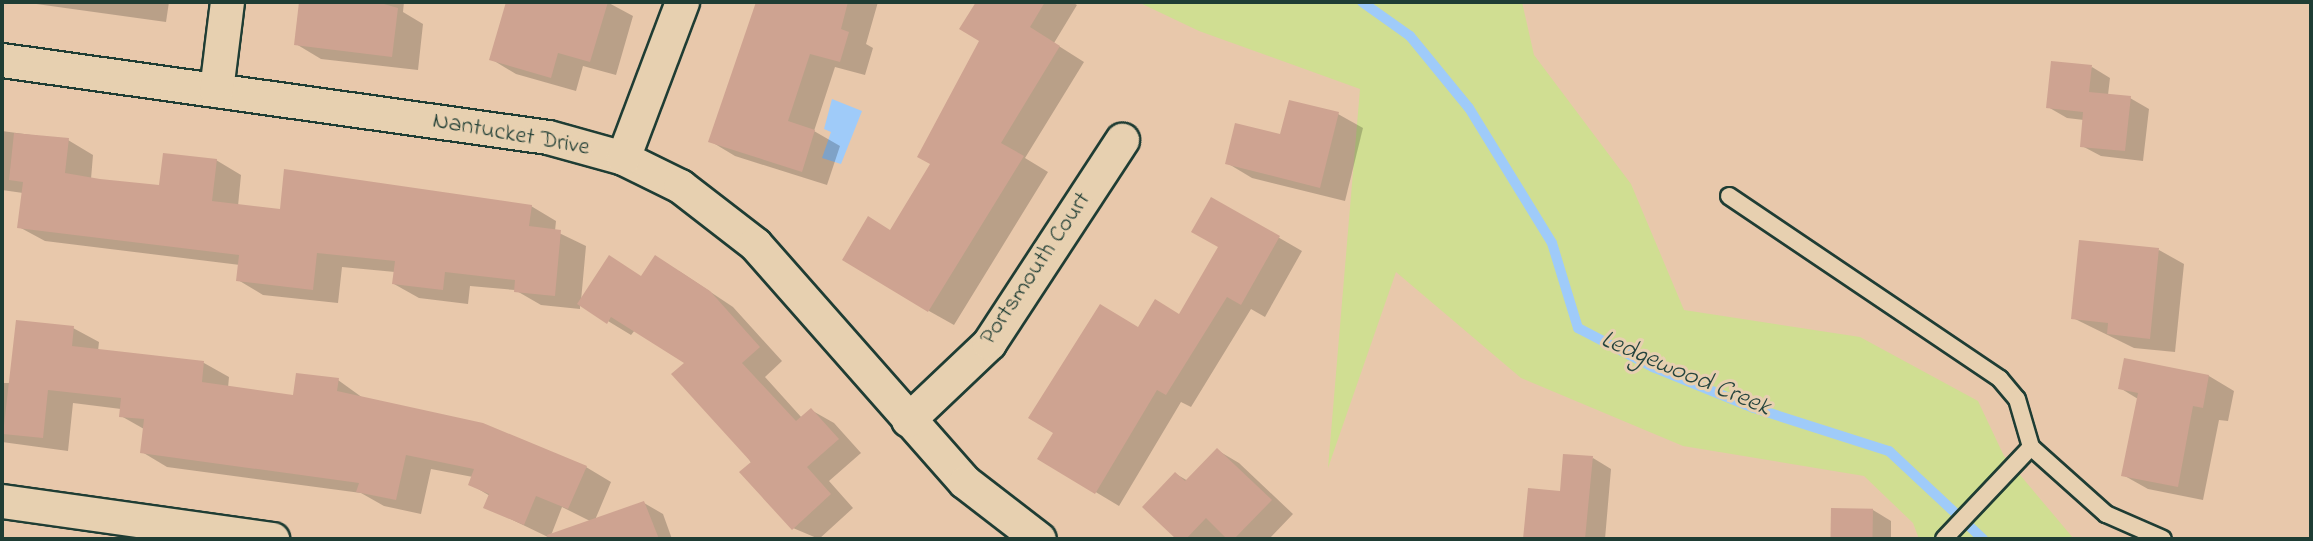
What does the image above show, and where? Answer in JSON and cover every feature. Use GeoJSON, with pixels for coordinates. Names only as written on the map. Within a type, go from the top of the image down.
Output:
{"type":"FeatureCollection","features":[{"type":"Feature","properties":{"kind":"street"},"geometry":{"type":"LineString","coordinates":[[216,90],[227,2]]}},
{"type":"Feature","properties":{"kind":"street"},"geometry":{"type":"LineString","coordinates":[[623,158],[682,2]]}},
{"type":"Feature","properties":{"kind":"street","name":"Nantucket Drive"},"geometry":{"type":"LineString","coordinates":[[2,61],[548,137],[623,158],[680,186],[755,244],[965,482],[1039,539]]}},
{"type":"Feature","properties":{"kind":"street","name":"Portsmouth Court"},"geometry":{"type":"LineString","coordinates":[[908,420],[989,343],[1122,140]]}},
{"type":"Feature","properties":{"kind":"street"},"geometry":{"type":"LineString","coordinates":[[2,501],[272,539]]}},
{"type":"Feature","properties":{"kind":"lane"},"geometry":{"type":"LineString","coordinates":[[1729,196],[2000,379],[2017,399],[2031,447],[2106,514],[2163,539]]}},
{"type":"Feature","properties":{"kind":"lane"},"geometry":{"type":"LineString","coordinates":[[1944,539],[2031,447]]}},
{"type":"Feature","properties":{"kind":"green space"},"geometry":{"type":"Polygon","coordinates":[[[1138,2],[1522,2],[1534,55],[1631,184],[1684,310],[1860,337],[1978,401],[2004,456],[2074,539],[1919,539],[1913,523],[1864,476],[1683,446],[1521,378],[1396,272],[1328,468],[1360,89],[1199,31],[1138,2]]]}},
{"type":"Feature","properties":{"kind":"water"},"geometry":{"type":"Polygon","coordinates":[[[832,99],[862,111],[841,164],[822,158],[831,132],[824,129],[832,99]]]}},
{"type":"Feature","properties":{"kind":"building"},"geometry":{"type":"Polygon","coordinates":[[[299,2],[377,2],[398,8],[392,57],[294,45],[299,2]]]}},
{"type":"Feature","properties":{"kind":"building"},"geometry":{"type":"Polygon","coordinates":[[[506,2],[608,2],[590,62],[558,53],[551,78],[489,60],[506,2]]]}},
{"type":"Feature","properties":{"kind":"building"},"geometry":{"type":"Polygon","coordinates":[[[756,2],[848,2],[841,29],[849,32],[840,62],[810,54],[788,121],[815,130],[802,172],[708,142],[756,2]]]}},
{"type":"Feature","properties":{"kind":"building"},"geometry":{"type":"Polygon","coordinates":[[[976,2],[1045,2],[1030,27],[1060,46],[1001,143],[1024,156],[928,312],[842,260],[868,216],[890,230],[930,164],[917,157],[979,41],[959,29],[976,2]]]}},
{"type":"Feature","properties":{"kind":"building"},"geometry":{"type":"Polygon","coordinates":[[[2051,61],[2092,65],[2089,92],[2131,96],[2125,151],[2080,147],[2083,112],[2046,108],[2051,61]]]}},
{"type":"Feature","properties":{"kind":"building"},"geometry":{"type":"Polygon","coordinates":[[[1289,100],[1339,112],[1320,188],[1225,164],[1235,123],[1280,134],[1289,100]]]}},
{"type":"Feature","properties":{"kind":"building"},"geometry":{"type":"Polygon","coordinates":[[[14,133],[69,138],[65,173],[100,179],[159,185],[163,153],[217,159],[212,201],[280,209],[284,169],[532,205],[529,226],[561,230],[555,296],[514,292],[515,280],[445,272],[443,290],[392,284],[395,261],[317,253],[313,290],[236,281],[239,255],[17,228],[23,182],[9,180],[14,133]]]}},
{"type":"Feature","properties":{"kind":"building"},"geometry":{"type":"Polygon","coordinates":[[[1211,197],[1280,236],[1241,305],[1227,297],[1166,395],[1157,390],[1095,494],[1037,459],[1053,433],[1028,418],[1100,304],[1138,327],[1155,299],[1179,314],[1218,247],[1191,232],[1211,197]]]}},
{"type":"Feature","properties":{"kind":"building"},"geometry":{"type":"Polygon","coordinates":[[[2079,240],[2159,248],[2150,339],[2107,334],[2108,323],[2071,319],[2079,240]]]}},
{"type":"Feature","properties":{"kind":"building"},"geometry":{"type":"Polygon","coordinates":[[[609,255],[641,276],[655,255],[710,291],[760,347],[742,363],[796,421],[811,408],[839,439],[807,467],[831,494],[792,530],[739,472],[751,462],[671,374],[684,363],[611,317],[607,324],[577,304],[609,255]]]}},
{"type":"Feature","properties":{"kind":"building"},"geometry":{"type":"Polygon","coordinates":[[[16,320],[74,326],[72,346],[204,361],[202,382],[293,395],[296,373],[339,378],[337,391],[483,423],[587,466],[568,509],[536,496],[524,525],[483,508],[489,494],[468,485],[474,469],[406,455],[396,500],[356,492],[359,483],[140,453],[144,419],[119,417],[121,398],[48,390],[43,438],[3,434],[16,320]]]}},
{"type":"Feature","properties":{"kind":"building"},"geometry":{"type":"Polygon","coordinates":[[[2124,358],[2209,375],[2203,408],[2193,406],[2178,487],[2121,476],[2138,393],[2118,389],[2124,358]]]}},
{"type":"Feature","properties":{"kind":"building"},"geometry":{"type":"Polygon","coordinates":[[[1217,448],[1272,500],[1234,539],[1227,539],[1206,518],[1186,539],[1176,539],[1142,507],[1175,472],[1185,481],[1217,448]]]}},
{"type":"Feature","properties":{"kind":"building"},"geometry":{"type":"Polygon","coordinates":[[[1563,454],[1593,456],[1585,539],[1523,539],[1528,488],[1560,491],[1563,454]]]}},
{"type":"Feature","properties":{"kind":"building"},"geometry":{"type":"Polygon","coordinates":[[[644,501],[659,539],[548,539],[547,535],[644,501]]]}},
{"type":"Feature","properties":{"kind":"building"},"geometry":{"type":"Polygon","coordinates":[[[1831,508],[1873,509],[1872,539],[1830,539],[1831,508]]]}},
{"type":"Feature","properties":{"kind":"waterway","name":"Ledgewood Creek"},"geometry":{"type":"LineString","coordinates":[[1362,2],[1410,36],[1469,108],[1552,243],[1578,328],[1653,367],[1754,408],[1889,451],[1983,539]]}}]}
